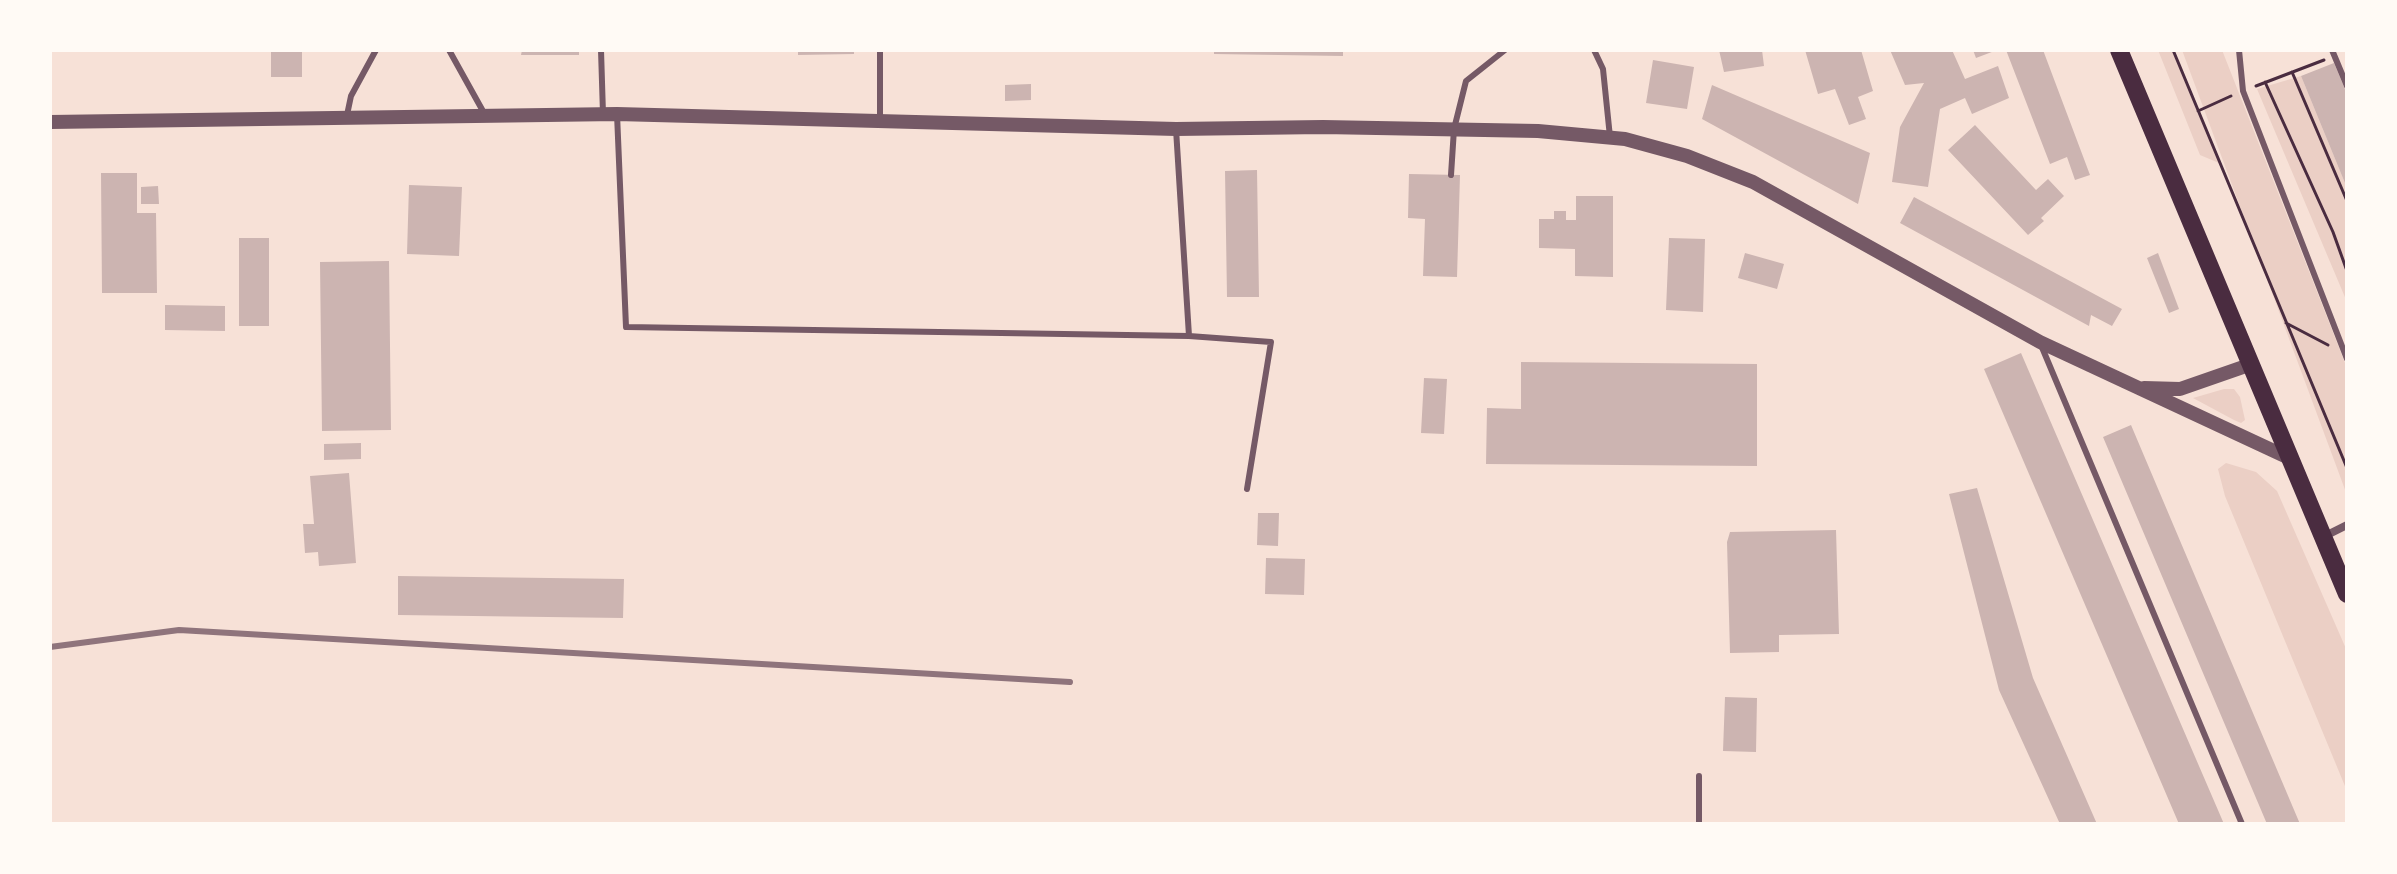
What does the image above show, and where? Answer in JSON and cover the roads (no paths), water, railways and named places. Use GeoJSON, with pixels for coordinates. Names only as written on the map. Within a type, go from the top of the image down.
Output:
{"type":"FeatureCollection","features":[{"type":"Feature","properties":{"kind":"main road"},"geometry":{"type":"LineString","coordinates":[[2119,50],[2347,594]]}},
{"type":"Feature","properties":{"kind":"street"},"geometry":{"type":"LineString","coordinates":[[50,122],[610,114],[1176,129],[1454,129],[1610,137],[1687,156],[1753,182],[2040,342],[2289,458]]}},
{"type":"Feature","properties":{"kind":"street"},"geometry":{"type":"LineString","coordinates":[[2136,388],[2180,389],[2249,365]]}},
{"type":"Feature","properties":{"kind":"street"},"geometry":{"type":"LineString","coordinates":[[2322,537],[2347,525]]}},
{"type":"Feature","properties":{"kind":"lane"},"geometry":{"type":"LineString","coordinates":[[346,118],[351,96],[376,50]]}},
{"type":"Feature","properties":{"kind":"lane"},"geometry":{"type":"LineString","coordinates":[[449,50],[486,116]]}},
{"type":"Feature","properties":{"kind":"lane"},"geometry":{"type":"LineString","coordinates":[[601,50],[610,114],[626,327],[1189,336],[1271,342],[1247,489]]}},
{"type":"Feature","properties":{"kind":"lane"},"geometry":{"type":"LineString","coordinates":[[880,50],[880,121]]}},
{"type":"Feature","properties":{"kind":"lane"},"geometry":{"type":"LineString","coordinates":[[1451,175],[1454,129],[1466,81],[1505,50]]}},
{"type":"Feature","properties":{"kind":"lane"},"geometry":{"type":"LineString","coordinates":[[1594,50],[1603,69],[1610,137]]}},
{"type":"Feature","properties":{"kind":"lane"},"geometry":{"type":"LineString","coordinates":[[2239,50],[2243,91],[2346,357]]}},
{"type":"Feature","properties":{"kind":"lane"},"geometry":{"type":"LineString","coordinates":[[2333,53],[2347,86]]}},
{"type":"Feature","properties":{"kind":"lane"},"geometry":{"type":"LineString","coordinates":[[1176,129],[1189,336]]}},
{"type":"Feature","properties":{"kind":"lane"},"geometry":{"type":"LineString","coordinates":[[2040,342],[2242,824]]}},
{"type":"Feature","properties":{"kind":"lane"},"geometry":{"type":"LineString","coordinates":[[1699,776],[1699,824]]}},
{"type":"Feature","properties":{"kind":"railway"},"geometry":{"type":"LineString","coordinates":[[50,647],[179,630],[1070,682]]}}]}
